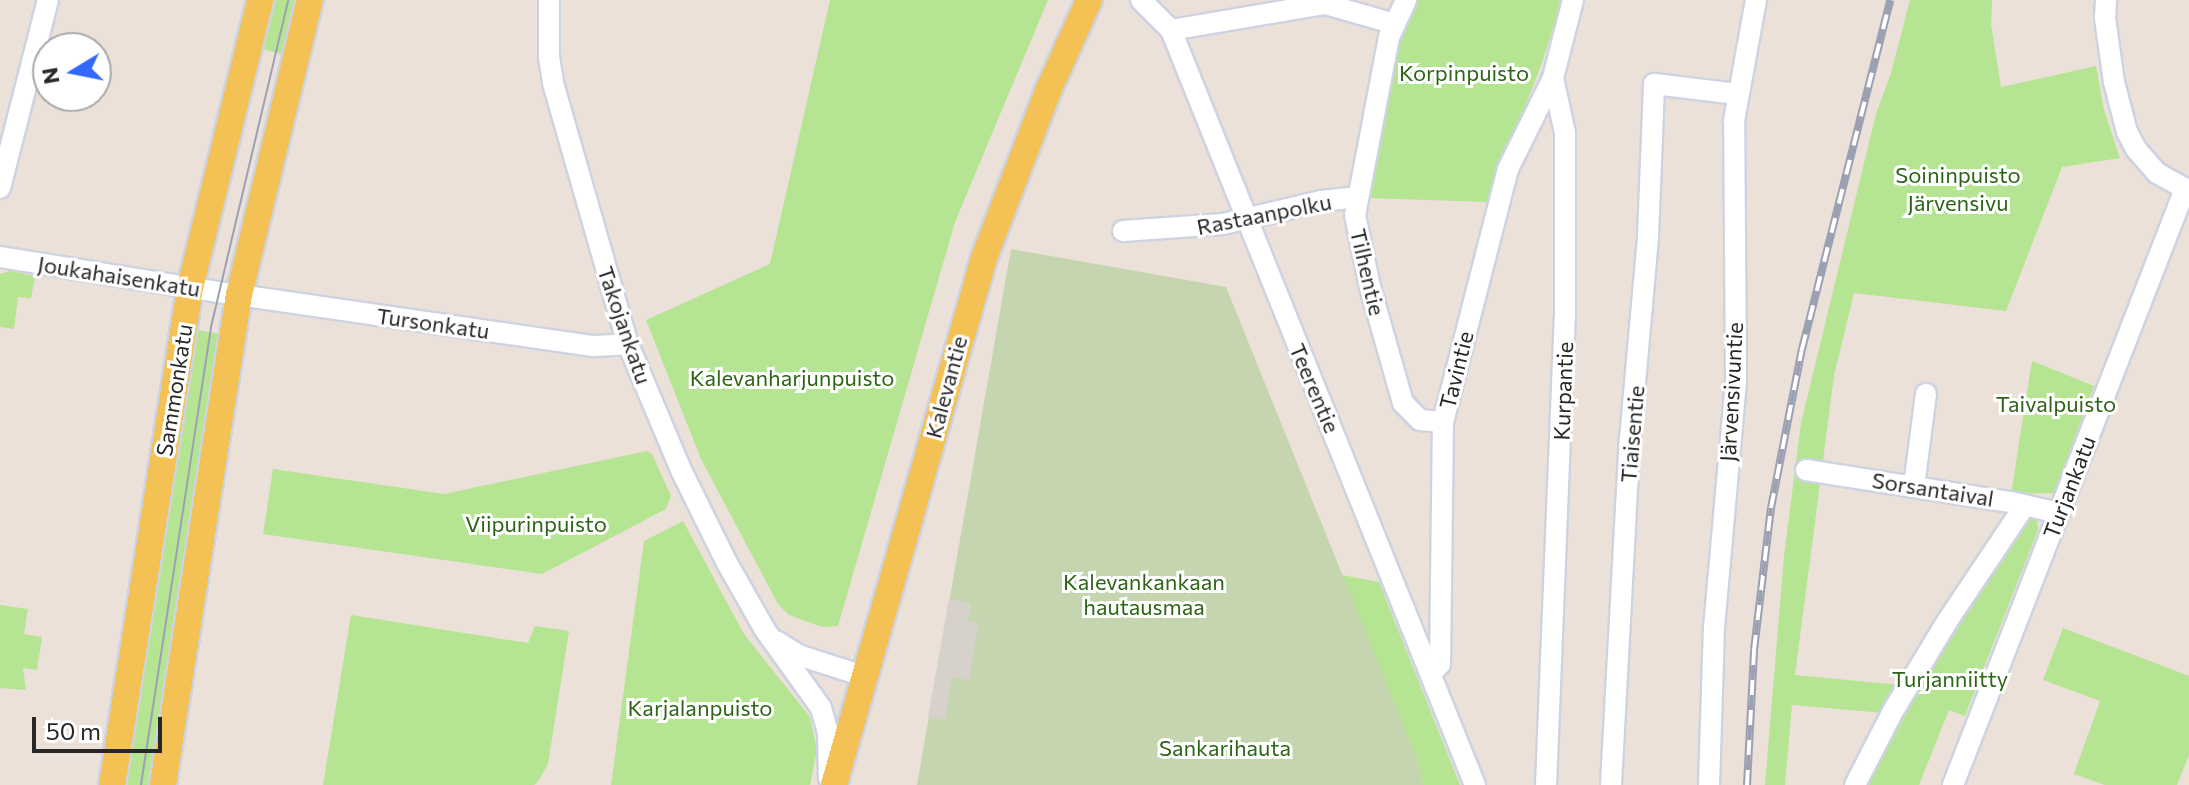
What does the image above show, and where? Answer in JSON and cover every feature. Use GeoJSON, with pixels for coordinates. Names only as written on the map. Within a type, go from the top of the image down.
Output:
{"type":"FeatureCollection","features":[{"type":"Feature","properties":{"kind":"main road","name":"Sammonkatu"},"geometry":{"type":"LineString","coordinates":[[112,785],[190,288],[260,0]]}},
{"type":"Feature","properties":{"kind":"main road"},"geometry":{"type":"LineString","coordinates":[[163,785],[239,295],[310,0]]}},
{"type":"Feature","properties":{"kind":"main road","name":"Kalevantie"},"geometry":{"type":"LineString","coordinates":[[831,785],[984,258],[1048,91],[1089,0]]}},
{"type":"Feature","properties":{"kind":"street"},"geometry":{"type":"LineString","coordinates":[[0,188],[48,0]]}},
{"type":"Feature","properties":{"kind":"street","name":"Takojankatu"},"geometry":{"type":"LineString","coordinates":[[549,0],[549,57],[553,83],[628,344],[698,507],[765,630],[815,697],[826,720],[831,785]]}},
{"type":"Feature","properties":{"kind":"street","name":"Teerentie"},"geometry":{"type":"LineString","coordinates":[[1142,0],[1171,30],[1475,785]]}},
{"type":"Feature","properties":{"kind":"street","name":"Tilhentie"},"geometry":{"type":"LineString","coordinates":[[1406,0],[1395,24],[1355,215],[1370,287],[1398,391],[1410,413],[1420,420],[1443,422]]}},
{"type":"Feature","properties":{"kind":"street","name":"Kurpantie"},"geometry":{"type":"LineString","coordinates":[[1546,785],[1565,317],[1565,133],[1553,78],[1573,0]]}},
{"type":"Feature","properties":{"kind":"street","name":"Järvensivuntie"},"geometry":{"type":"LineString","coordinates":[[1709,785],[1714,628],[1736,381],[1733,181],[1737,94],[1756,0]]}},
{"type":"Feature","properties":{"kind":"street"},"geometry":{"type":"LineString","coordinates":[[2106,0],[2105,18],[2114,82],[2127,132],[2157,173],[2187,190]]}},
{"type":"Feature","properties":{"kind":"street"},"geometry":{"type":"LineString","coordinates":[[1171,30],[1325,4],[1395,24]]}},
{"type":"Feature","properties":{"kind":"street","name":"Tavintie"},"geometry":{"type":"LineString","coordinates":[[1431,673],[1440,664],[1443,422],[1508,169],[1553,78]]}},
{"type":"Feature","properties":{"kind":"street","name":"Tiaisentie"},"geometry":{"type":"LineString","coordinates":[[1611,785],[1630,439],[1648,236],[1654,84],[1737,94]]}},
{"type":"Feature","properties":{"kind":"street","name":"Turjankatu"},"geometry":{"type":"LineString","coordinates":[[1953,785],[2187,190]]}},
{"type":"Feature","properties":{"kind":"street","name":"Rastaanpolku"},"geometry":{"type":"LineString","coordinates":[[1123,231],[1185,229],[1246,220],[1321,201],[1357,197]]}},
{"type":"Feature","properties":{"kind":"street","name":"Joukahaisenkatu"},"geometry":{"type":"LineString","coordinates":[[0,257],[239,295]]}},
{"type":"Feature","properties":{"kind":"street","name":"Tursonkatu"},"geometry":{"type":"LineString","coordinates":[[239,295],[595,346],[628,344]]}},
{"type":"Feature","properties":{"kind":"street"},"geometry":{"type":"LineString","coordinates":[[1914,486],[1926,394]]}},
{"type":"Feature","properties":{"kind":"street","name":"Sorsantaival"},"geometry":{"type":"LineString","coordinates":[[1806,470],[2059,513]]}},
{"type":"Feature","properties":{"kind":"street","name":"Turjankatu"},"geometry":{"type":"LineString","coordinates":[[1855,785],[1893,711],[1940,633],[2025,505]]}},
{"type":"Feature","properties":{"kind":"street","name":"Takojankatu"},"geometry":{"type":"LineString","coordinates":[[765,630],[798,655],[864,676]]}},
{"type":"Feature","properties":{"kind":"green space"},"geometry":{"type":"Polygon","coordinates":[[[266,0],[304,0],[290,56],[255,47],[266,0]]]}},
{"type":"Feature","properties":{"kind":"green space","name":"Kalevanharjunpuisto"},"geometry":{"type":"Polygon","coordinates":[[[830,0],[1048,0],[955,222],[838,626],[822,627],[789,615],[778,604],[701,459],[646,320],[770,264],[830,0]]]}},
{"type":"Feature","properties":{"kind":"green space","name":"Korpinpuisto"},"geometry":{"type":"Polygon","coordinates":[[[1418,0],[1562,0],[1542,63],[1488,202],[1367,198],[1401,37],[1418,0]]]}},
{"type":"Feature","properties":{"kind":"green space","name":"Soininpuisto"},"geometry":{"type":"Polygon","coordinates":[[[1910,0],[1992,0],[1991,24],[2001,87],[2096,66],[2104,110],[2120,158],[2062,167],[2006,311],[1854,293],[1834,376],[1795,675],[1900,685],[1883,713],[1792,705],[1785,785],[1765,785],[1784,556],[1801,423],[1876,114],[1891,73],[1910,0]]]}},
{"type":"Feature","properties":{"kind":"green space","name":"Kalevankankaan hautausmaa"},"geometry":{"type":"Polygon","coordinates":[[[1011,249],[1226,287],[1418,762],[1423,785],[917,785],[1011,249]]]}},
{"type":"Feature","properties":{"kind":"green space"},"geometry":{"type":"Polygon","coordinates":[[[10,271],[35,276],[31,298],[18,297],[14,329],[0,327],[0,274],[10,271]]]}},
{"type":"Feature","properties":{"kind":"green space"},"geometry":{"type":"Polygon","coordinates":[[[192,329],[221,334],[156,785],[121,785],[192,329]]]}},
{"type":"Feature","properties":{"kind":"green space","name":"Taivalpuisto"},"geometry":{"type":"Polygon","coordinates":[[[2032,361],[2094,386],[2054,493],[2011,494],[2032,361]]]}},
{"type":"Feature","properties":{"kind":"green space","name":"Viipurinpuisto"},"geometry":{"type":"Polygon","coordinates":[[[647,451],[652,454],[671,496],[666,509],[542,574],[263,534],[273,469],[444,494],[647,451]]]}},
{"type":"Feature","properties":{"kind":"green space","name":"Turjanniitty"},"geometry":{"type":"Polygon","coordinates":[[[2029,518],[2037,518],[2038,530],[1965,716],[1949,710],[1919,785],[1859,785],[1897,712],[2022,523],[2029,518]]]}},
{"type":"Feature","properties":{"kind":"green space","name":"Karjalanpuisto"},"geometry":{"type":"Polygon","coordinates":[[[683,521],[744,634],[810,717],[817,750],[810,785],[611,785],[644,541],[683,521]]]}},
{"type":"Feature","properties":{"kind":"green space"},"geometry":{"type":"Polygon","coordinates":[[[1342,575],[1379,582],[1460,785],[1423,785],[1418,762],[1342,575]]]}},
{"type":"Feature","properties":{"kind":"green space"},"geometry":{"type":"Polygon","coordinates":[[[0,605],[28,609],[24,634],[42,637],[37,670],[23,668],[26,690],[0,688],[0,605]]]}},
{"type":"Feature","properties":{"kind":"green space"},"geometry":{"type":"Polygon","coordinates":[[[351,615],[528,643],[535,626],[569,631],[548,764],[539,780],[534,785],[323,785],[351,615]]]}},
{"type":"Feature","properties":{"kind":"green space"},"geometry":{"type":"Polygon","coordinates":[[[2063,628],[2189,676],[2189,755],[2177,785],[2105,785],[2074,774],[2100,701],[2043,680],[2063,628]]]}},
{"type":"Feature","properties":{"kind":"shaded area"},"geometry":{"type":"Polygon","coordinates":[[[949,599],[971,604],[968,620],[979,623],[969,680],[952,677],[945,720],[928,717],[949,599]]]}},
{"type":"Feature","properties":{"kind":"tram line"},"geometry":{"type":"LineString","coordinates":[[141,785],[211,327],[288,0]]}},
{"type":"Feature","properties":{"kind":"railway"},"geometry":{"type":"LineString","coordinates":[[1747,785],[1754,650],[1771,508],[1802,349],[1890,0]]}},
{"type":"Feature","properties":{"kind":"park label","name":"Järvensivu"},"geometry":{"type":"Point","coordinates":[1958,203]}},
{"type":"Feature","properties":{"kind":"park label","name":"Sankarihauta"},"geometry":{"type":"Point","coordinates":[1225,748]}}]}
